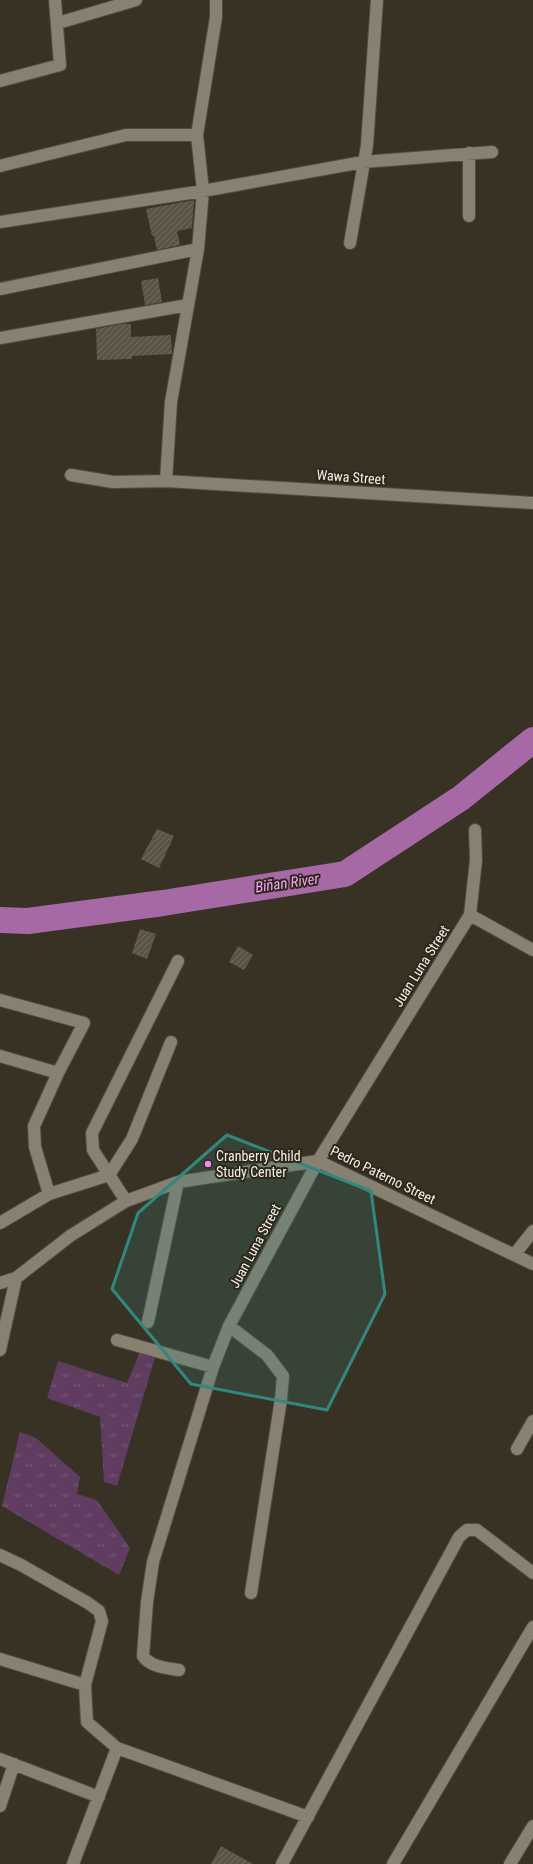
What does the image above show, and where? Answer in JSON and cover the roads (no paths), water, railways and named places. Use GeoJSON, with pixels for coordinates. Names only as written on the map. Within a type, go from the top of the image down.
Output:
{"type":"FeatureCollection","features":[{"type":"Feature","properties":{"kind":"street"},"geometry":{"type":"LineString","coordinates":[[0,81],[60,65],[55,0]]}},
{"type":"Feature","properties":{"kind":"street"},"geometry":{"type":"LineString","coordinates":[[58,24],[136,0]]}},
{"type":"Feature","properties":{"kind":"street"},"geometry":{"type":"LineString","coordinates":[[166,481],[171,402],[198,249],[204,191],[197,135],[216,17],[216,0]]}},
{"type":"Feature","properties":{"kind":"street"},"geometry":{"type":"LineString","coordinates":[[350,243],[367,145],[376,0]]}},
{"type":"Feature","properties":{"kind":"street"},"geometry":{"type":"LineString","coordinates":[[0,166],[126,135],[197,135]]}},
{"type":"Feature","properties":{"kind":"street"},"geometry":{"type":"LineString","coordinates":[[0,222],[204,191],[363,162],[492,152]]}},
{"type":"Feature","properties":{"kind":"street"},"geometry":{"type":"LineString","coordinates":[[469,153],[469,216]]}},
{"type":"Feature","properties":{"kind":"street"},"geometry":{"type":"LineString","coordinates":[[0,289],[198,249]]}},
{"type":"Feature","properties":{"kind":"street"},"geometry":{"type":"LineString","coordinates":[[0,338],[188,305]]}},
{"type":"Feature","properties":{"kind":"street","name":"Wawa Street"},"geometry":{"type":"LineString","coordinates":[[71,475],[113,482],[166,481],[533,504]]}},
{"type":"Feature","properties":{"kind":"street"},"geometry":{"type":"LineString","coordinates":[[475,830],[476,860],[470,915],[533,950]]}},
{"type":"Feature","properties":{"kind":"street","name":"Juan Luna Street"},"geometry":{"type":"LineString","coordinates":[[179,1670],[156,1666],[146,1660],[143,1656],[146,1602],[154,1562],[213,1367],[229,1326],[318,1161],[470,915]]}},
{"type":"Feature","properties":{"kind":"street"},"geometry":{"type":"LineString","coordinates":[[126,1201],[93,1150],[92,1133],[178,961]]}},
{"type":"Feature","properties":{"kind":"street"},"geometry":{"type":"LineString","coordinates":[[0,1000],[84,1023],[58,1073],[34,1126],[35,1147],[49,1194]]}},
{"type":"Feature","properties":{"kind":"street"},"geometry":{"type":"LineString","coordinates":[[0,1223],[49,1194],[109,1175],[132,1139],[171,1042]]}},
{"type":"Feature","properties":{"kind":"street"},"geometry":{"type":"LineString","coordinates":[[0,1056],[58,1073]]}},
{"type":"Feature","properties":{"kind":"street","name":"Pedro Paterno Street"},"geometry":{"type":"LineString","coordinates":[[0,1283],[16,1278],[70,1236],[126,1201],[178,1182],[318,1161],[533,1264]]}},
{"type":"Feature","properties":{"kind":"street"},"geometry":{"type":"LineString","coordinates":[[148,1322],[178,1182]]}},
{"type":"Feature","properties":{"kind":"street"},"geometry":{"type":"LineString","coordinates":[[514,1256],[533,1231]]}},
{"type":"Feature","properties":{"kind":"street"},"geometry":{"type":"LineString","coordinates":[[0,1350],[16,1278]]}},
{"type":"Feature","properties":{"kind":"street"},"geometry":{"type":"LineString","coordinates":[[229,1326],[267,1355],[283,1376],[282,1399],[251,1593]]}},
{"type":"Feature","properties":{"kind":"street"},"geometry":{"type":"LineString","coordinates":[[117,1340],[213,1367]]}},
{"type":"Feature","properties":{"kind":"street"},"geometry":{"type":"LineString","coordinates":[[517,1449],[533,1421]]}},
{"type":"Feature","properties":{"kind":"street"},"geometry":{"type":"LineString","coordinates":[[282,1864],[459,1537],[467,1530],[477,1530],[533,1573]]}},
{"type":"Feature","properties":{"kind":"street"},"geometry":{"type":"LineString","coordinates":[[0,1555],[88,1602],[99,1611],[102,1621],[85,1685],[87,1722],[117,1748],[308,1817]]}},
{"type":"Feature","properties":{"kind":"street"},"geometry":{"type":"LineString","coordinates":[[393,1864],[533,1627]]}},
{"type":"Feature","properties":{"kind":"street"},"geometry":{"type":"LineString","coordinates":[[0,1659],[85,1685]]}},
{"type":"Feature","properties":{"kind":"street"},"geometry":{"type":"LineString","coordinates":[[73,1864],[117,1748]]}},
{"type":"Feature","properties":{"kind":"street"},"geometry":{"type":"LineString","coordinates":[[0,1759],[99,1797]]}},
{"type":"Feature","properties":{"kind":"street"},"geometry":{"type":"LineString","coordinates":[[0,1806],[14,1764]]}},
{"type":"Feature","properties":{"kind":"street"},"geometry":{"type":"LineString","coordinates":[[510,1864],[533,1826]]}},
{"type":"Feature","properties":{"kind":"waterway","name":"Biñan River"},"geometry":{"type":"LineString","coordinates":[[0,920],[28,921],[163,903],[345,874],[461,798],[533,740]]}},
{"type":"Feature","properties":{"kind":"place","name":"Cranberry Child Study Center"},"geometry":{"type":"Point","coordinates":[208,1164]}}]}
